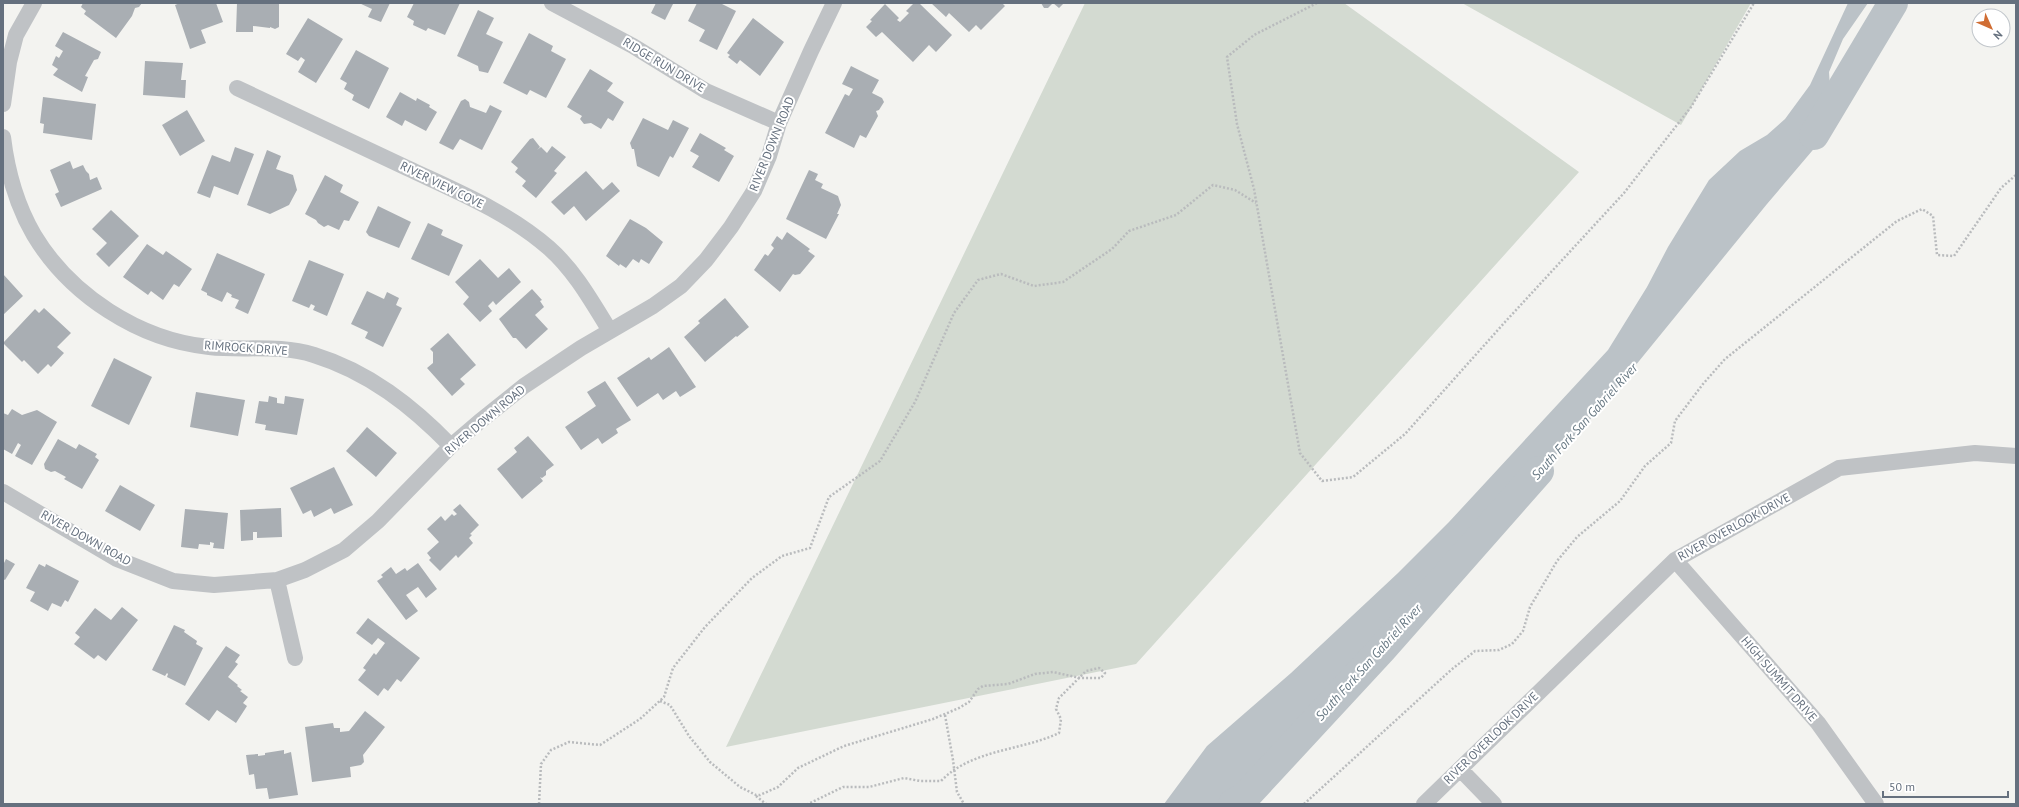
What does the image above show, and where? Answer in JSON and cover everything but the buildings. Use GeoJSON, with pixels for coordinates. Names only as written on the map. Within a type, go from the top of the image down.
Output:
{"type":"FeatureCollection","features":[{"type":"Feature","properties":{"kind":"street"},"geometry":{"type":"LineString","coordinates":[[3,104],[6,61],[16,35],[34,3]]}},
{"type":"Feature","properties":{"kind":"street","name":"RIDGE RUN DRIVE"},"geometry":{"type":"LineString","coordinates":[[552,3],[627,43],[706,91],[779,123]]}},
{"type":"Feature","properties":{"kind":"street","name":"RIVER DOWN ROAD"},"geometry":{"type":"LineString","coordinates":[[3,492],[117,559],[173,581],[214,585],[277,580],[305,570],[344,550],[378,521],[451,446],[524,386],[610,331],[653,306],[681,286],[706,260],[731,227],[754,191],[779,123],[834,3]]}},
{"type":"Feature","properties":{"kind":"street","name":"RIVER VIEW COVE"},"geometry":{"type":"LineString","coordinates":[[237,88],[471,198],[518,224],[550,248],[569,269],[585,290],[610,331]]}},
{"type":"Feature","properties":{"kind":"street","name":"RIMROCK DRIVE"},"geometry":{"type":"LineString","coordinates":[[3,137],[6,160],[15,192],[34,234],[59,269],[86,294],[125,321],[161,337],[209,347],[265,347],[313,355],[362,374],[379,385],[426,420],[451,446]]}},
{"type":"Feature","properties":{"kind":"street","name":"RIVER OVERLOOK DRIVE"},"geometry":{"type":"LineString","coordinates":[[1424,804],[1675,560],[1839,468],[1975,453],[2016,456]]}},
{"type":"Feature","properties":{"kind":"street","name":"HIGH SUMMIT DRIVE"},"geometry":{"type":"LineString","coordinates":[[1675,560],[1818,723],[1876,804]]}},
{"type":"Feature","properties":{"kind":"street"},"geometry":{"type":"LineString","coordinates":[[277,580],[295,658]]}},
{"type":"Feature","properties":{"kind":"street"},"geometry":{"type":"LineString","coordinates":[[1460,769],[1494,804]]}},
{"type":"Feature","properties":{"kind":"path"},"geometry":{"type":"LineString","coordinates":[[1317,3],[1254,35],[1227,57],[1237,124],[1256,203],[1300,453],[1322,481],[1353,477],[1405,434],[1505,322],[1624,193],[1691,107],[1754,3]]}},
{"type":"Feature","properties":{"kind":"path"},"geometry":{"type":"LineString","coordinates":[[1304,804],[1451,670],[1475,652],[1499,650],[1512,644],[1523,631],[1530,607],[1557,561],[1577,537],[1620,501],[1645,466],[1671,443],[1675,421],[1703,384],[1725,359],[1897,220],[1922,209],[1932,216],[1937,255],[1954,256],[2001,188],[2016,176]]}},
{"type":"Feature","properties":{"kind":"path"},"geometry":{"type":"LineString","coordinates":[[539,804],[541,764],[551,750],[569,742],[600,745],[640,719],[664,697],[673,668],[705,627],[752,578],[782,556],[810,548],[829,497],[880,461],[915,402],[954,313],[978,280],[1001,274],[1034,286],[1062,282],[1112,249],[1129,231],[1176,215],[1213,185],[1235,190],[1256,203]]}},
{"type":"Feature","properties":{"kind":"path"},"geometry":{"type":"LineString","coordinates":[[756,795],[760,795],[778,787],[798,768],[844,746],[945,715],[969,702],[978,689],[983,686],[1008,684],[1035,674],[1053,672],[1080,678],[1101,678],[1105,673],[1099,668],[1086,671],[1080,678],[1059,698],[1056,709],[1061,719],[1059,733],[1044,740],[981,756],[954,769],[941,781],[920,781],[904,778],[869,787],[843,787],[808,804]]}},
{"type":"Feature","properties":{"kind":"path"},"geometry":{"type":"LineString","coordinates":[[660,701],[670,705],[689,736],[710,762],[740,787],[756,795],[766,804]]}},
{"type":"Feature","properties":{"kind":"path"},"geometry":{"type":"LineString","coordinates":[[945,715],[954,769],[956,792],[964,804]]}},
{"type":"Feature","properties":{"kind":"shaded area"},"geometry":{"type":"Polygon","coordinates":[[[1085,3],[1344,3],[1579,172],[1136,664],[726,747],[1085,3]]]}},
{"type":"Feature","properties":{"kind":"shaded area"},"geometry":{"type":"Polygon","coordinates":[[[1462,3],[1751,3],[1681,125],[1462,3]]]}},
{"type":"Feature","properties":{"kind":"water"},"geometry":{"type":"Polygon","coordinates":[[[1848,3],[1868,3],[1843,39],[1829,72],[1830,88],[1836,105],[1829,131],[1767,204],[1600,409],[1463,552],[1315,718],[1233,794],[1220,804],[1164,804],[1207,746],[1291,673],[1398,573],[1449,522],[1608,350],[1647,287],[1668,247],[1709,180],[1740,151],[1767,135],[1785,119],[1810,85],[1848,3]]]}},
{"type":"Feature","properties":{"kind":"waterway","name":"South Fork San Gabriel River"},"geometry":{"type":"LineString","coordinates":[[1814,135],[1893,3]]}},
{"type":"Feature","properties":{"kind":"waterway","name":"South Fork San Gabriel River"},"geometry":{"type":"LineString","coordinates":[[1233,804],[1245,797],[1382,649],[1539,471]]}}]}
